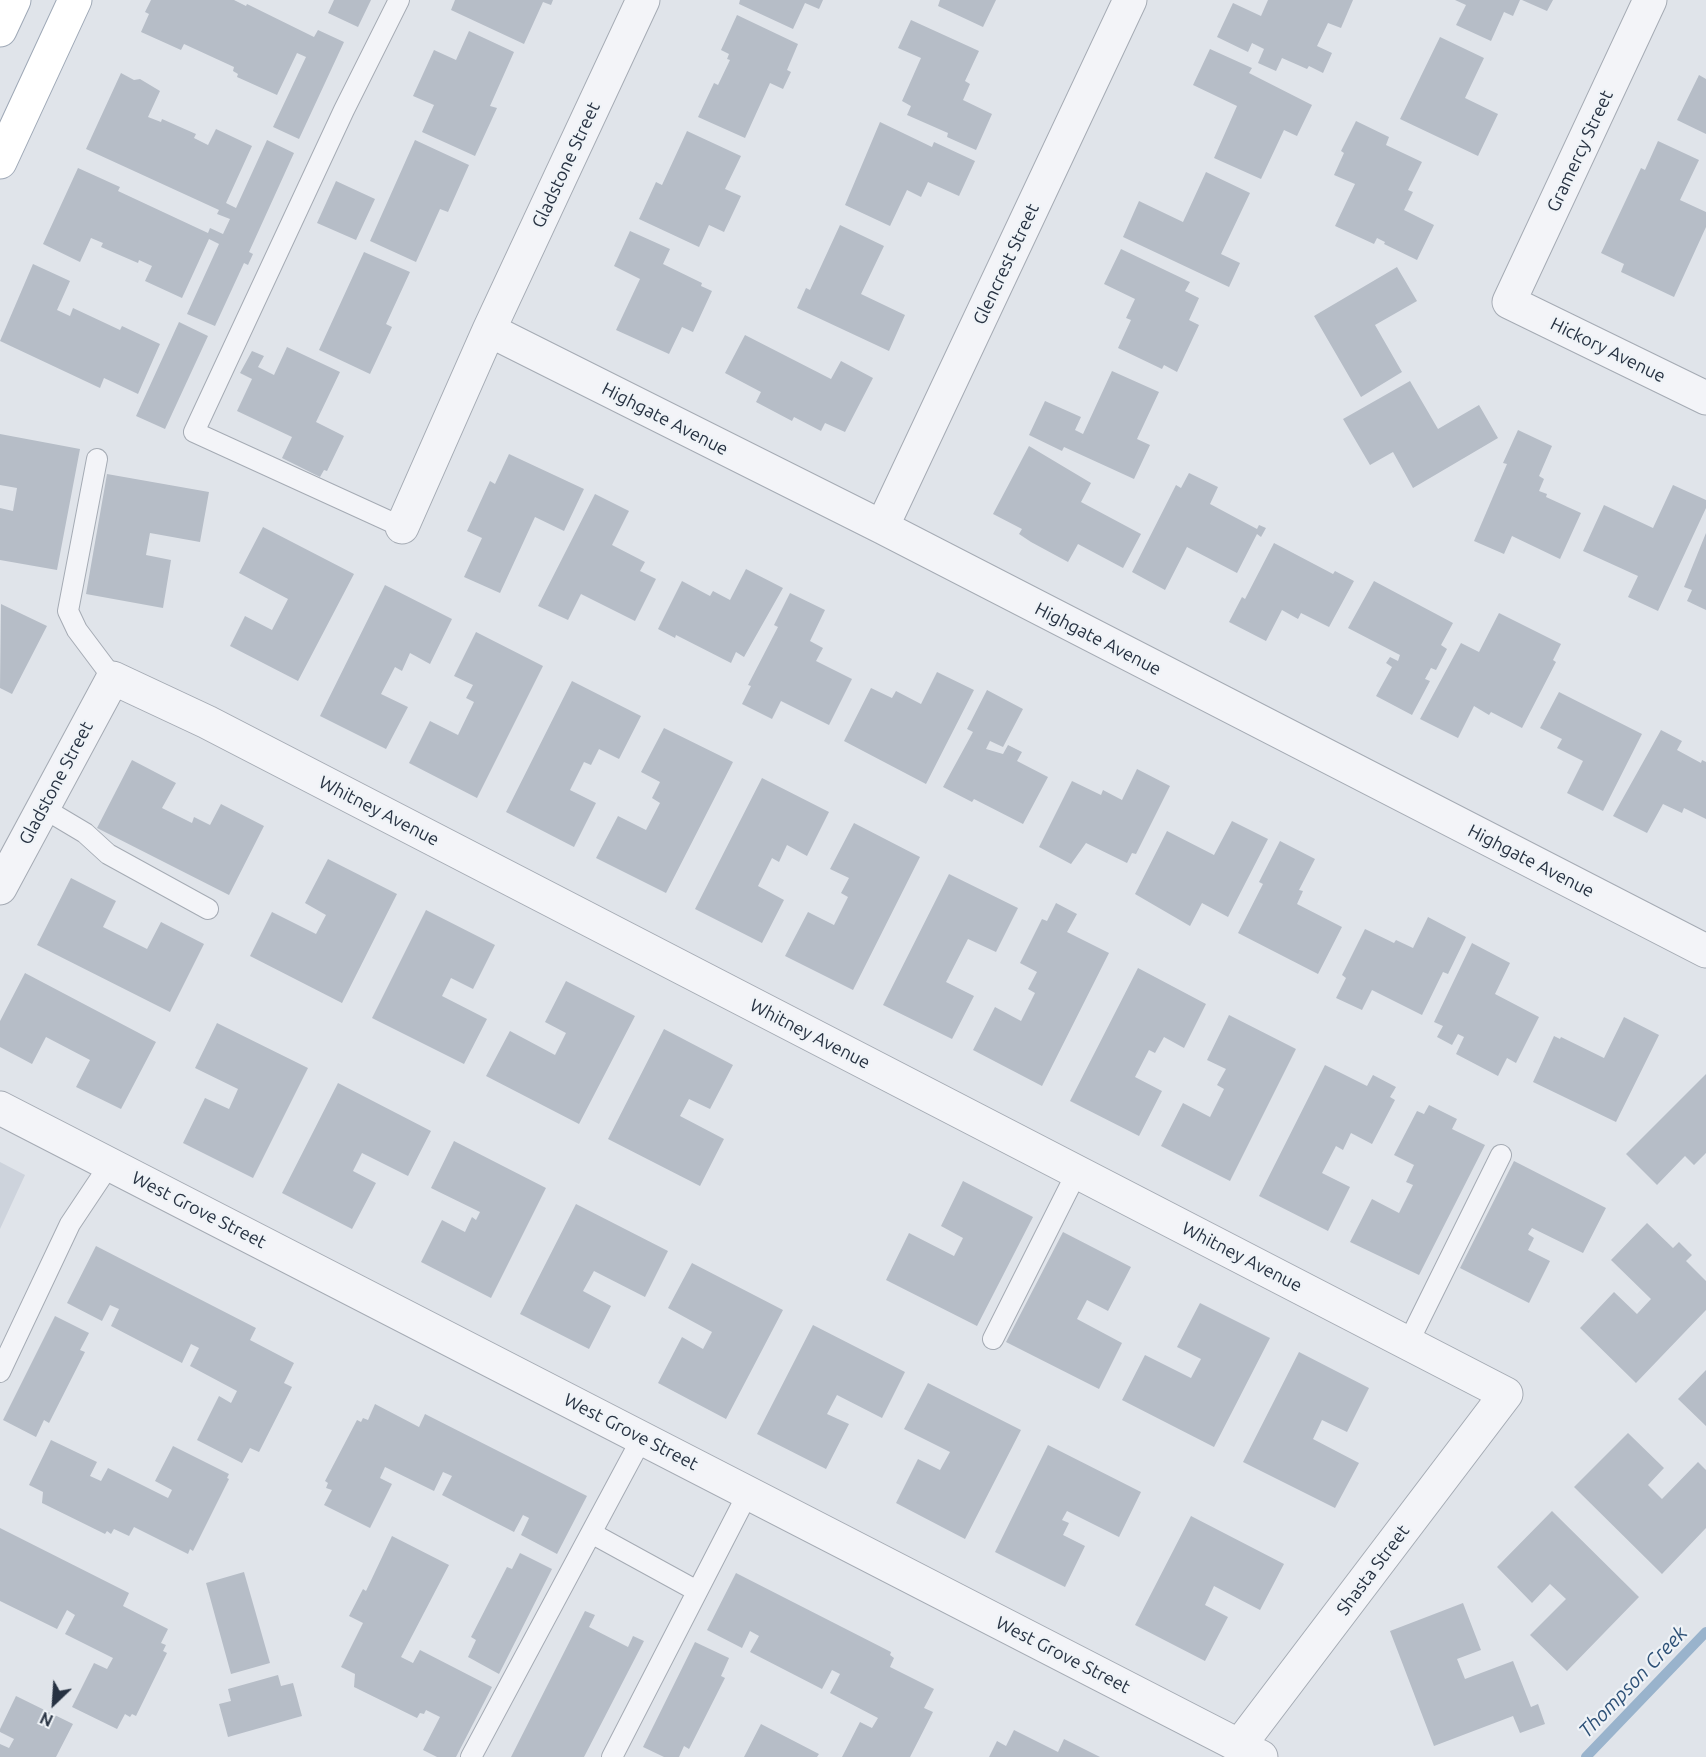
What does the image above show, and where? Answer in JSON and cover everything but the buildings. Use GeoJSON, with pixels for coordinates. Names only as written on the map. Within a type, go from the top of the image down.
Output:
{"type":"FeatureCollection","features":[{"type":"Feature","properties":{"kind":"main road"},"geometry":{"type":"LineString","coordinates":[[0,30],[14,0]]}},
{"type":"Feature","properties":{"kind":"main road"},"geometry":{"type":"LineString","coordinates":[[0,162],[75,0]]}},
{"type":"Feature","properties":{"kind":"street","name":"Gladstone Street"},"geometry":{"type":"LineString","coordinates":[[402,527],[489,330],[643,0]]}},
{"type":"Feature","properties":{"kind":"street","name":"Glencrest Street"},"geometry":{"type":"LineString","coordinates":[[882,527],[1130,0]]}},
{"type":"Feature","properties":{"kind":"street","name":"Gramercy Street"},"geometry":{"type":"LineString","coordinates":[[1509,302],[1650,0]]}},
{"type":"Feature","properties":{"kind":"street","name":"Hickory Avenue"},"geometry":{"type":"LineString","coordinates":[[1509,302],[1706,398]]}},
{"type":"Feature","properties":{"kind":"street","name":"Highgate Avenue"},"geometry":{"type":"LineString","coordinates":[[489,330],[882,527],[1706,951]]}},
{"type":"Feature","properties":{"kind":"street","name":"Gladstone Street"},"geometry":{"type":"LineString","coordinates":[[0,888],[113,678]]}},
{"type":"Feature","properties":{"kind":"street","name":"Whitney Avenue"},"geometry":{"type":"LineString","coordinates":[[113,678],[207,722],[1506,1394]]}},
{"type":"Feature","properties":{"kind":"street","name":"West Grove Street"},"geometry":{"type":"LineString","coordinates":[[0,1108],[1250,1751]]}},
{"type":"Feature","properties":{"kind":"street","name":"Shasta Street"},"geometry":{"type":"LineString","coordinates":[[1250,1751],[1506,1394]]}},
{"type":"Feature","properties":{"kind":"lane"},"geometry":{"type":"LineString","coordinates":[[399,0],[339,120],[194,432],[402,527]]}},
{"type":"Feature","properties":{"kind":"lane"},"geometry":{"type":"LineString","coordinates":[[97,459],[68,611],[77,630],[113,678]]}},
{"type":"Feature","properties":{"kind":"lane"},"geometry":{"type":"LineString","coordinates":[[43,808],[85,833],[108,854],[208,909]]}},
{"type":"Feature","properties":{"kind":"lane"},"geometry":{"type":"LineString","coordinates":[[1408,1343],[1501,1155]]}},
{"type":"Feature","properties":{"kind":"lane"},"geometry":{"type":"LineString","coordinates":[[0,1372],[70,1224],[110,1164]]}},
{"type":"Feature","properties":{"kind":"lane"},"geometry":{"type":"LineString","coordinates":[[993,1339],[1077,1172]]}},
{"type":"Feature","properties":{"kind":"lane"},"geometry":{"type":"LineString","coordinates":[[471,1757],[593,1534],[642,1438]]}},
{"type":"Feature","properties":{"kind":"lane"},"geometry":{"type":"LineString","coordinates":[[612,1757],[748,1493]]}},
{"type":"Feature","properties":{"kind":"lane"},"geometry":{"type":"LineString","coordinates":[[593,1534],[697,1591]]}},
{"type":"Feature","properties":{"kind":"shaded area"},"geometry":{"type":"Polygon","coordinates":[[[0,1162],[25,1175],[0,1229],[0,1162]]]}},
{"type":"Feature","properties":{"kind":"waterway","name":"Thompson Creek"},"geometry":{"type":"LineString","coordinates":[[1586,1757],[1706,1632]]}}]}
